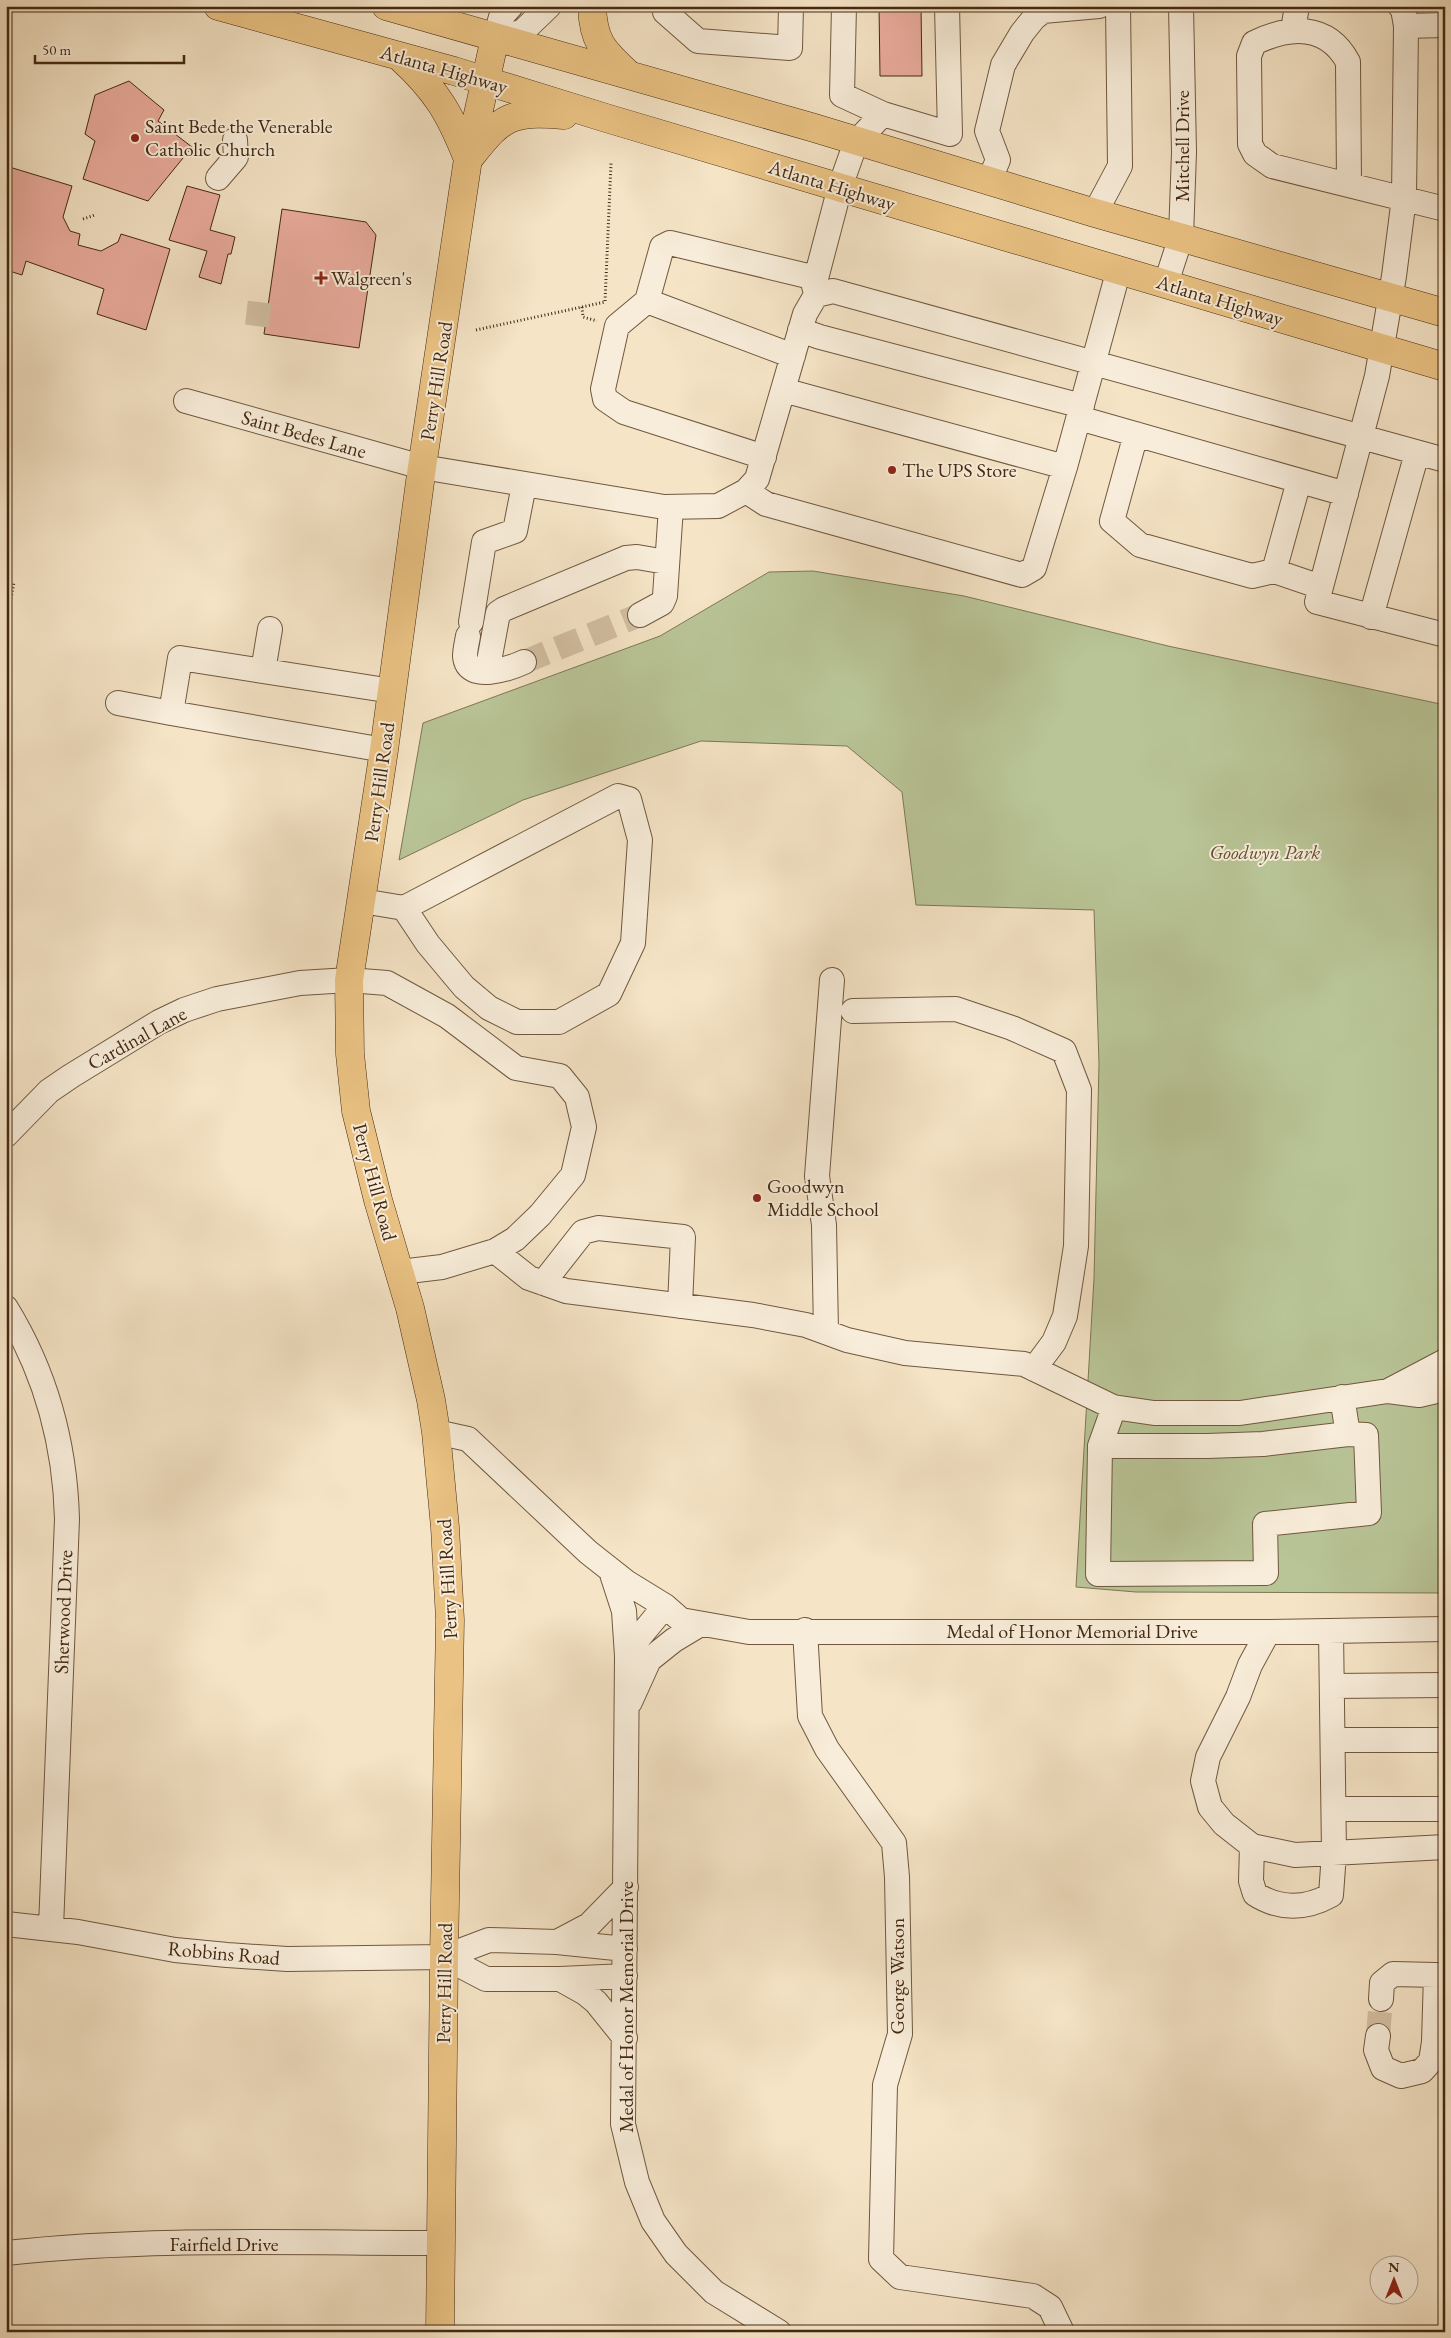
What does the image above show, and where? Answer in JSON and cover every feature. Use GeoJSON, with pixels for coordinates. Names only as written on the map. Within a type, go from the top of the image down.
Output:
{"type":"FeatureCollection","features":[{"type":"Feature","properties":{"kind":"main road","name":"Atlanta Highway"},"geometry":{"type":"LineString","coordinates":[[218,6],[250,11],[485,80],[606,118],[1445,367]]}},
{"type":"Feature","properties":{"kind":"main road"},"geometry":{"type":"LineString","coordinates":[[386,6],[1094,213],[1445,313]]}},
{"type":"Feature","properties":{"kind":"main road"},"geometry":{"type":"LineString","coordinates":[[592,6],[595,28],[604,52],[630,76]]}},
{"type":"Feature","properties":{"kind":"main road","name":"Perry Hill Road"},"geometry":{"type":"LineString","coordinates":[[440,2332],[450,1620],[436,1432],[418,1340],[356,1111],[350,1054],[349,980],[384,750],[422,467],[468,159],[495,38]]}},
{"type":"Feature","properties":{"kind":"main road"},"geometry":{"type":"LineString","coordinates":[[398,56],[425,80],[438,96],[468,159],[491,130],[513,117],[540,113],[606,118]]}},
{"type":"Feature","properties":{"kind":"street"},"geometry":{"type":"LineString","coordinates":[[511,6],[501,17],[495,38],[522,32],[549,6]]}},
{"type":"Feature","properties":{"kind":"street"},"geometry":{"type":"LineString","coordinates":[[665,6],[665,12],[698,41],[790,48],[792,6]]}},
{"type":"Feature","properties":{"kind":"street"},"geometry":{"type":"LineString","coordinates":[[844,6],[842,95],[883,114],[950,134]]}},
{"type":"Feature","properties":{"kind":"street"},"geometry":{"type":"LineString","coordinates":[[944,168],[950,134],[947,6]]}},
{"type":"Feature","properties":{"kind":"street"},"geometry":{"type":"LineString","coordinates":[[989,181],[998,160],[987,132],[1004,65],[1022,33],[1034,18],[1047,10],[1099,6]]}},
{"type":"Feature","properties":{"kind":"street"},"geometry":{"type":"LineString","coordinates":[[1094,213],[1120,166],[1118,6]]}},
{"type":"Feature","properties":{"kind":"street","name":"Mitchell Drive"},"geometry":{"type":"LineString","coordinates":[[1166,283],[1181,238],[1184,152],[1181,6]]}},
{"type":"Feature","properties":{"kind":"street"},"geometry":{"type":"LineString","coordinates":[[1294,30],[1297,6]]}},
{"type":"Feature","properties":{"kind":"street"},"geometry":{"type":"LineString","coordinates":[[1445,25],[1403,12],[1404,198],[1391,297],[1377,376],[1317,602],[1445,635]]}},
{"type":"Feature","properties":{"kind":"street"},"geometry":{"type":"LineString","coordinates":[[1349,184],[1348,62],[1340,47],[1325,36],[1294,30],[1270,35],[1254,43],[1249,56],[1250,144],[1255,154],[1272,166],[1445,209]]}},
{"type":"Feature","properties":{"kind":"street"},"geometry":{"type":"LineString","coordinates":[[883,114],[856,142],[840,187],[816,287],[800,330],[764,457],[757,479],[746,492],[766,504],[1022,575],[1034,568],[1065,467],[1119,269]]}},
{"type":"Feature","properties":{"kind":"street"},"geometry":{"type":"LineString","coordinates":[[218,178],[236,157],[235,140]]}},
{"type":"Feature","properties":{"kind":"street"},"geometry":{"type":"LineString","coordinates":[[764,457],[624,412],[605,399],[603,390],[617,326],[647,301],[662,247],[670,243],[816,287],[1445,460]]}},
{"type":"Feature","properties":{"kind":"street"},"geometry":{"type":"LineString","coordinates":[[647,301],[793,356]]}},
{"type":"Feature","properties":{"kind":"street"},"geometry":{"type":"LineString","coordinates":[[800,330],[1080,412],[1136,434],[1346,494]]}},
{"type":"Feature","properties":{"kind":"street"},"geometry":{"type":"LineString","coordinates":[[783,390],[1065,467]]}},
{"type":"Feature","properties":{"kind":"street","name":"Saint Bedes Lane"},"geometry":{"type":"LineString","coordinates":[[186,401],[422,467],[524,484],[671,507],[718,506],[746,492]]}},
{"type":"Feature","properties":{"kind":"street"},"geometry":{"type":"LineString","coordinates":[[1136,434],[1112,521],[1140,545],[1252,576],[1274,571],[1321,587]]}},
{"type":"Feature","properties":{"kind":"street"},"geometry":{"type":"LineString","coordinates":[[1371,617],[1417,453]]}},
{"type":"Feature","properties":{"kind":"street"},"geometry":{"type":"LineString","coordinates":[[1274,571],[1299,481]]}},
{"type":"Feature","properties":{"kind":"street"},"geometry":{"type":"LineString","coordinates":[[524,484],[514,531],[484,542],[465,656],[467,664],[474,669],[487,672],[502,671],[524,662]]}},
{"type":"Feature","properties":{"kind":"street"},"geometry":{"type":"LineString","coordinates":[[640,615],[662,603],[665,596],[671,507]]}},
{"type":"Feature","properties":{"kind":"street"},"geometry":{"type":"LineString","coordinates":[[487,672],[498,613],[504,609],[626,558],[637,557],[666,562]]}},
{"type":"Feature","properties":{"kind":"street"},"geometry":{"type":"LineString","coordinates":[[263,671],[270,629]]}},
{"type":"Feature","properties":{"kind":"street"},"geometry":{"type":"LineString","coordinates":[[171,713],[180,658],[392,692]]}},
{"type":"Feature","properties":{"kind":"street"},"geometry":{"type":"LineString","coordinates":[[118,703],[384,750]]}},
{"type":"Feature","properties":{"kind":"street"},"geometry":{"type":"LineString","coordinates":[[362,901],[404,908],[618,796],[630,799],[640,840],[633,944],[609,994],[559,1022],[517,1022],[489,1008],[464,987],[428,944],[404,908]]}},
{"type":"Feature","properties":{"kind":"street","name":"Cardinal Lane"},"geometry":{"type":"LineString","coordinates":[[6,1135],[49,1091],[70,1076],[159,1022],[184,1010],[217,1000],[282,985],[349,980],[387,983],[447,1016],[516,1068],[560,1076],[577,1097],[584,1127],[573,1175],[540,1215],[515,1238],[495,1251],[442,1267],[400,1272]]}},
{"type":"Feature","properties":{"kind":"street"},"geometry":{"type":"LineString","coordinates":[[826,1332],[824,1225],[817,1176],[832,980]]}},
{"type":"Feature","properties":{"kind":"street"},"geometry":{"type":"LineString","coordinates":[[853,1011],[956,1009],[1012,1028],[1064,1051],[1078,1090],[1076,1246],[1065,1316],[1054,1342],[1034,1369]]}},
{"type":"Feature","properties":{"kind":"street"},"geometry":{"type":"LineString","coordinates":[[543,1283],[583,1232],[598,1228],[683,1236],[680,1306]]}},
{"type":"Feature","properties":{"kind":"street"},"geometry":{"type":"LineString","coordinates":[[495,1251],[529,1278],[566,1291],[753,1315],[806,1325],[847,1340],[905,1354],[1024,1364],[1114,1407],[1154,1413],[1240,1413],[1388,1390],[1445,1361]]}},
{"type":"Feature","properties":{"kind":"street","name":"Sherwood Drive"},"geometry":{"type":"LineString","coordinates":[[6,1308],[35,1360],[53,1413],[62,1455],[66,1490],[67,1519],[51,1928]]}},
{"type":"Feature","properties":{"kind":"street"},"geometry":{"type":"LineString","coordinates":[[1388,1390],[1419,1396],[1445,1389]]}},
{"type":"Feature","properties":{"kind":"street"},"geometry":{"type":"LineString","coordinates":[[1342,1398],[1348,1434]]}},
{"type":"Feature","properties":{"kind":"street"},"geometry":{"type":"LineString","coordinates":[[1100,1446],[1182,1448],[1244,1445],[1348,1434],[1366,1435],[1369,1513],[1264,1524],[1266,1573],[1098,1574],[1100,1446],[1114,1407]]}},
{"type":"Feature","properties":{"kind":"street","name":"Medal of Honor Memorial Drive"},"geometry":{"type":"LineString","coordinates":[[436,1432],[468,1439],[588,1552],[612,1571],[665,1606],[681,1620],[699,1625],[749,1632],[805,1630],[1268,1632],[1445,1629]]}},
{"type":"Feature","properties":{"kind":"street","name":"Medal of Honor Memorial Drive"},"geometry":{"type":"LineString","coordinates":[[612,1571],[624,1611],[627,1656],[623,2124],[637,2182],[652,2221],[676,2254],[714,2292],[779,2332]]}},
{"type":"Feature","properties":{"kind":"street"},"geometry":{"type":"LineString","coordinates":[[627,1656],[636,1641],[665,1606]]}},
{"type":"Feature","properties":{"kind":"street","name":"Medal of Honor Memorial Drive"},"geometry":{"type":"LineString","coordinates":[[628,1708],[649,1660],[674,1640],[699,1625]]}},
{"type":"Feature","properties":{"kind":"street","name":"George Watson"},"geometry":{"type":"LineString","coordinates":[[805,1630],[810,1716],[827,1748],[894,1842],[897,1877],[900,2034],[885,2085],[881,2259],[900,2277],[1033,2296],[1050,2308],[1062,2332]]}},
{"type":"Feature","properties":{"kind":"street"},"geometry":{"type":"LineString","coordinates":[[1252,1846],[1251,1881],[1255,1894],[1267,1902],[1291,1907],[1316,1903],[1331,1894],[1334,1853],[1334,1809],[1331,1631]]}},
{"type":"Feature","properties":{"kind":"street"},"geometry":{"type":"LineString","coordinates":[[1268,1632],[1250,1665],[1238,1697],[1208,1757],[1203,1781],[1210,1807],[1224,1824],[1252,1846],[1295,1856],[1445,1847]]}},
{"type":"Feature","properties":{"kind":"street"},"geometry":{"type":"LineString","coordinates":[[1332,1686],[1445,1685]]}},
{"type":"Feature","properties":{"kind":"street"},"geometry":{"type":"LineString","coordinates":[[1332,1740],[1445,1740]]}},
{"type":"Feature","properties":{"kind":"street"},"geometry":{"type":"LineString","coordinates":[[1334,1809],[1445,1809]]}},
{"type":"Feature","properties":{"kind":"street"},"geometry":{"type":"LineString","coordinates":[[557,1942],[589,1925],[626,1887]]}},
{"type":"Feature","properties":{"kind":"street","name":"Robbins Road"},"geometry":{"type":"LineString","coordinates":[[6,1924],[51,1928],[175,1950],[227,1956],[288,1959],[444,1957]]}},
{"type":"Feature","properties":{"kind":"street"},"geometry":{"type":"LineString","coordinates":[[444,1957],[489,1940],[557,1942],[625,1949]]}},
{"type":"Feature","properties":{"kind":"street"},"geometry":{"type":"LineString","coordinates":[[444,1957],[486,1979],[560,1979],[625,1976]]}},
{"type":"Feature","properties":{"kind":"street"},"geometry":{"type":"LineString","coordinates":[[1378,2036],[1376,2050],[1383,2068],[1401,2076],[1422,2071],[1431,2061],[1440,1975],[1393,1974],[1382,1983],[1381,1998]]}},
{"type":"Feature","properties":{"kind":"street"},"geometry":{"type":"LineString","coordinates":[[560,1979],[585,1993],[596,2002],[625,2038]]}},
{"type":"Feature","properties":{"kind":"street","name":"Fairfield Drive"},"geometry":{"type":"LineString","coordinates":[[6,2254],[64,2247],[120,2244],[442,2243]]}},
{"type":"Feature","properties":{"kind":"path"},"geometry":{"type":"LineString","coordinates":[[476,330],[605,302],[612,163]]}},
{"type":"Feature","properties":{"kind":"path"},"geometry":{"type":"LineString","coordinates":[[83,219],[95,215]]}},
{"type":"Feature","properties":{"kind":"path"},"geometry":{"type":"LineString","coordinates":[[6,626],[14,582]]}},
{"type":"Feature","properties":{"kind":"green space","name":"Goodwyn Park"},"geometry":{"type":"Polygon","coordinates":[[[813,571],[964,596],[1168,646],[1445,705],[1445,1593],[1136,1592],[1076,1587],[1094,1278],[1099,1064],[1094,910],[916,905],[902,792],[847,746],[701,741],[523,800],[399,860],[423,723],[660,636],[769,572],[813,571]]]}},
{"type":"Feature","properties":{"kind":"building"},"geometry":{"type":"Polygon","coordinates":[[[879,6],[921,6],[922,76],[880,76],[879,6]]]}},
{"type":"Feature","properties":{"kind":"building","name":"Saint Bede the Venerable Catholic Church"},"geometry":{"type":"Polygon","coordinates":[[[129,81],[164,110],[158,121],[192,147],[148,201],[83,179],[95,141],[85,134],[95,95],[129,81]]]}},
{"type":"Feature","properties":{"kind":"building"},"geometry":{"type":"Polygon","coordinates":[[[6,166],[72,186],[63,217],[70,231],[80,234],[78,245],[101,251],[118,242],[121,234],[170,249],[146,330],[97,314],[104,289],[26,261],[22,275],[6,270],[6,166]]]}},
{"type":"Feature","properties":{"kind":"building"},"geometry":{"type":"Polygon","coordinates":[[[187,186],[220,195],[210,230],[235,237],[231,254],[228,254],[221,284],[199,277],[207,251],[169,240],[187,186]]]}},
{"type":"Feature","properties":{"kind":"building","name":"Walgreen's"},"geometry":{"type":"Polygon","coordinates":[[[282,209],[366,222],[376,235],[359,348],[264,334],[282,209]]]}},
{"type":"Feature","properties":{"kind":"tunnel"},"geometry":{"type":"LineString","coordinates":[[257,326],[260,300]]}},
{"type":"Feature","properties":{"kind":"tunnel"},"geometry":{"type":"LineString","coordinates":[[524,662],[640,615]]}},
{"type":"Feature","properties":{"kind":"tunnel"},"geometry":{"type":"LineString","coordinates":[[1378,2036],[1381,1999]]}},
{"type":"Feature","properties":{"kind":"place","name":"Saint Bede the Venerable Catholic Church"},"geometry":{"type":"Point","coordinates":[135,138]}},
{"type":"Feature","properties":{"kind":"place","name":"Walgreen's"},"geometry":{"type":"Point","coordinates":[321,278]}},
{"type":"Feature","properties":{"kind":"place","name":"The UPS Store"},"geometry":{"type":"Point","coordinates":[892,470]}},
{"type":"Feature","properties":{"kind":"place","name":"Goodwyn Middle School"},"geometry":{"type":"Point","coordinates":[757,1198]}}]}
